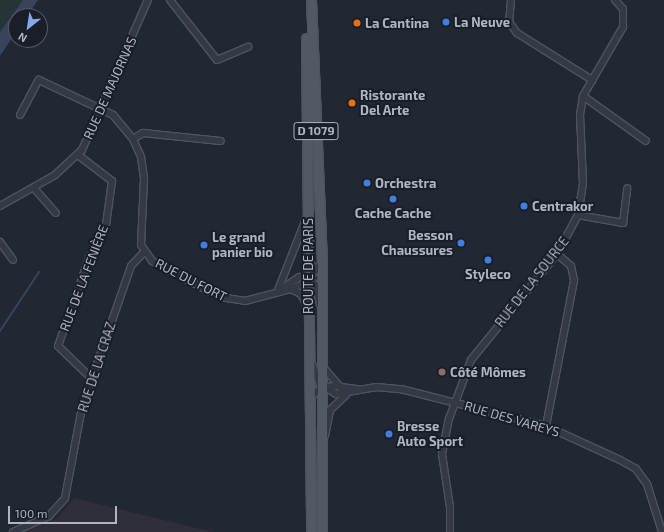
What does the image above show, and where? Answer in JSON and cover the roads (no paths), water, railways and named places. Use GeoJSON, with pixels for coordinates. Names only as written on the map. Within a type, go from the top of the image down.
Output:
{"type":"FeatureCollection","features":[{"type":"Feature","properties":{"kind":"main road","name":"ROUTE DE PARIS"},"geometry":{"type":"LineString","coordinates":[[306,0],[309,278],[311,319],[311,532]]}},
{"type":"Feature","properties":{"kind":"main road","name":"ROUTE DE PARIS"},"geometry":{"type":"LineString","coordinates":[[311,0],[322,262],[320,306],[323,386],[322,532]]}},
{"type":"Feature","properties":{"kind":"street","name":"RUE DE MAJORNAS"},"geometry":{"type":"LineString","coordinates":[[0,206],[34,188],[78,155],[102,110],[148,0]]}},
{"type":"Feature","properties":{"kind":"street"},"geometry":{"type":"LineString","coordinates":[[170,0],[217,60],[248,48]]}},
{"type":"Feature","properties":{"kind":"street"},"geometry":{"type":"LineString","coordinates":[[511,0],[509,22],[517,33],[592,80]]}},
{"type":"Feature","properties":{"kind":"street","name":"RUE DE LA SOURCE"},"geometry":{"type":"LineString","coordinates":[[450,532],[450,507],[442,454],[455,403],[471,360],[558,254],[578,215],[582,199],[579,126],[583,96],[623,27],[623,9],[615,0]]}},
{"type":"Feature","properties":{"kind":"street","name":"RUE DU FORT"},"geometry":{"type":"LineString","coordinates":[[20,115],[39,80],[113,115],[132,138],[144,179],[144,252],[152,261],[220,297],[245,301],[280,289],[299,277],[309,278]]}},
{"type":"Feature","properties":{"kind":"street"},"geometry":{"type":"LineString","coordinates":[[583,96],[646,141]]}},
{"type":"Feature","properties":{"kind":"street"},"geometry":{"type":"LineString","coordinates":[[132,138],[143,133],[221,141]]}},
{"type":"Feature","properties":{"kind":"street","name":"RUE DE LA FENIÈRE"},"geometry":{"type":"LineString","coordinates":[[78,155],[112,181],[106,225],[89,258],[58,346],[92,379]]}},
{"type":"Feature","properties":{"kind":"street"},"geometry":{"type":"LineString","coordinates":[[34,188],[56,213]]}},
{"type":"Feature","properties":{"kind":"street"},"geometry":{"type":"LineString","coordinates":[[578,215],[623,223],[627,188]]}},
{"type":"Feature","properties":{"kind":"street"},"geometry":{"type":"LineString","coordinates":[[280,289],[308,213]]}},
{"type":"Feature","properties":{"kind":"street"},"geometry":{"type":"LineString","coordinates":[[0,242],[13,260]]}},
{"type":"Feature","properties":{"kind":"street","name":"RUE DE LA CRAZ"},"geometry":{"type":"LineString","coordinates":[[13,532],[49,516],[65,498],[82,407],[131,266],[144,252]]}},
{"type":"Feature","properties":{"kind":"street"},"geometry":{"type":"LineString","coordinates":[[546,426],[574,280],[571,266],[558,254]]}},
{"type":"Feature","properties":{"kind":"street"},"geometry":{"type":"LineString","coordinates":[[291,289],[309,278],[322,262]]}},
{"type":"Feature","properties":{"kind":"street"},"geometry":{"type":"LineString","coordinates":[[309,278],[316,286],[320,306]]}},
{"type":"Feature","properties":{"kind":"street","name":"RUE DU FORT"},"geometry":{"type":"LineString","coordinates":[[280,289],[291,289]]}},
{"type":"Feature","properties":{"kind":"street"},"geometry":{"type":"LineString","coordinates":[[291,289],[301,294],[311,319]]}},
{"type":"Feature","properties":{"kind":"street"},"geometry":{"type":"LineString","coordinates":[[311,359],[316,379],[323,386],[347,394]]}},
{"type":"Feature","properties":{"kind":"street"},"geometry":{"type":"LineString","coordinates":[[322,365],[340,386]]}},
{"type":"Feature","properties":{"kind":"street"},"geometry":{"type":"LineString","coordinates":[[311,397],[323,386]]}},
{"type":"Feature","properties":{"kind":"street","name":"RUE DES VAREYS"},"geometry":{"type":"LineString","coordinates":[[323,386],[340,386],[360,389],[386,387],[546,426],[636,469],[648,484],[662,532]]}},
{"type":"Feature","properties":{"kind":"street","name":"RUE DES VAREYS"},"geometry":{"type":"LineString","coordinates":[[323,455],[330,410],[347,394],[360,389]]}},
{"type":"Feature","properties":{"kind":"water"},"geometry":{"type":"Polygon","coordinates":[[[23,0],[38,0],[32,8],[17,8],[23,0]]]}},
{"type":"Feature","properties":{"kind":"water"},"geometry":{"type":"Polygon","coordinates":[[[8,21],[8,44],[0,56],[0,32],[8,21]]]}},
{"type":"Feature","properties":{"kind":"waterway"},"geometry":{"type":"LineString","coordinates":[[0,331],[39,272]]}},
{"type":"Feature","properties":{"kind":"place","name":"La Neuve"},"geometry":{"type":"Point","coordinates":[446,22]}},
{"type":"Feature","properties":{"kind":"place","name":"La Cantina"},"geometry":{"type":"Point","coordinates":[357,23]}},
{"type":"Feature","properties":{"kind":"place","name":"Ristorante Del Arte"},"geometry":{"type":"Point","coordinates":[352,103]}},
{"type":"Feature","properties":{"kind":"place","name":"Orchestra"},"geometry":{"type":"Point","coordinates":[367,183]}},
{"type":"Feature","properties":{"kind":"place","name":"Cache Cache"},"geometry":{"type":"Point","coordinates":[393,199]}},
{"type":"Feature","properties":{"kind":"place","name":"Centrakor"},"geometry":{"type":"Point","coordinates":[524,206]}},
{"type":"Feature","properties":{"kind":"place","name":"Besson Chaussures"},"geometry":{"type":"Point","coordinates":[461,243]}},
{"type":"Feature","properties":{"kind":"place","name":"Le grand panier bio"},"geometry":{"type":"Point","coordinates":[204,245]}},
{"type":"Feature","properties":{"kind":"place","name":"Styleco"},"geometry":{"type":"Point","coordinates":[488,260]}},
{"type":"Feature","properties":{"kind":"place","name":"Côté Mômes"},"geometry":{"type":"Point","coordinates":[442,372]}},
{"type":"Feature","properties":{"kind":"place","name":"Bresse Auto Sport"},"geometry":{"type":"Point","coordinates":[389,434]}}]}
